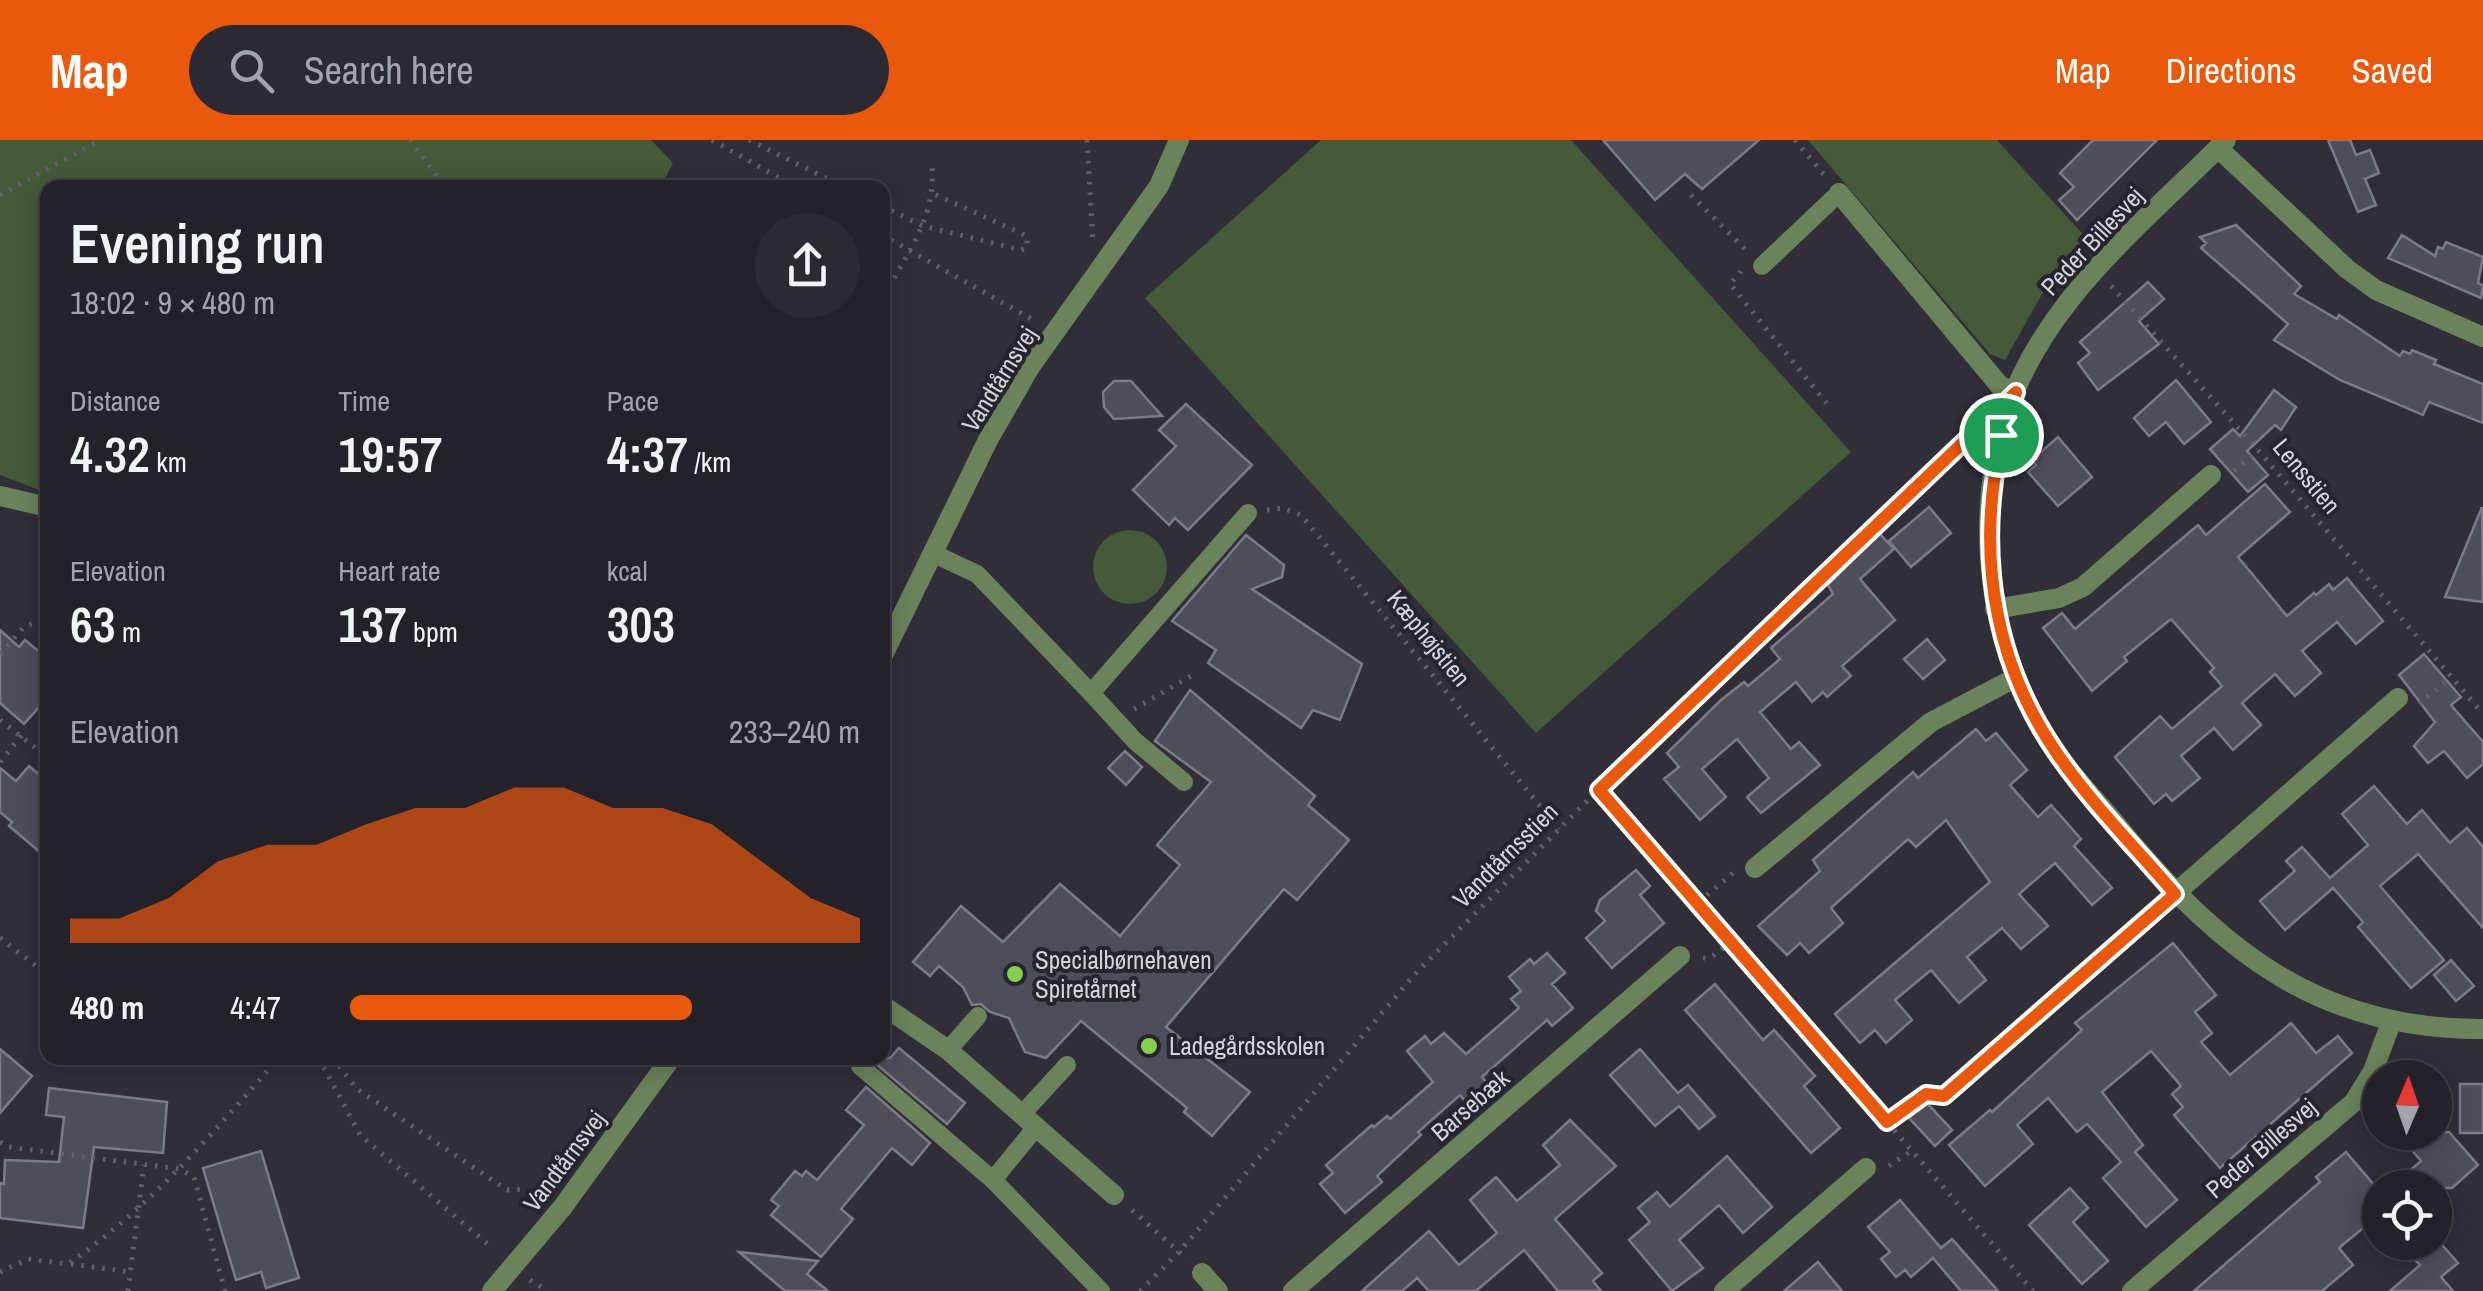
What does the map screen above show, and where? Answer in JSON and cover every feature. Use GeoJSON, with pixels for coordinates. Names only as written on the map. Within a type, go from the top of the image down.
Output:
{"type":"FeatureCollection","features":[{"type":"Feature","properties":{"kind":"street","name":"Vandtårnsvej"},"geometry":{"type":"LineString","coordinates":[[890,621],[932,553],[1030,367],[1058,333],[1159,186],[1179,140]]}},
{"type":"Feature","properties":{"kind":"street"},"geometry":{"type":"LineString","coordinates":[[2222,144],[2347,269],[2376,290],[2483,337]]}},
{"type":"Feature","properties":{"kind":"street","name":"Peder Billesvej"},"geometry":{"type":"LineString","coordinates":[[2222,144],[2095,268],[2052,322],[2016,392],[2001,435],[1989,506],[1995,609],[2016,678],[2058,756],[2175,894],[2220,937],[2271,972],[2337,1004],[2392,1020],[2451,1029],[2483,1029]]}},
{"type":"Feature","properties":{"kind":"street"},"geometry":{"type":"LineString","coordinates":[[1838,192],[2000,386],[2016,392]]}},
{"type":"Feature","properties":{"kind":"street"},"geometry":{"type":"LineString","coordinates":[[1995,609],[2059,598],[2083,587],[2211,475]]}},
{"type":"Feature","properties":{"kind":"street"},"geometry":{"type":"LineString","coordinates":[[0,496],[40,505]]}},
{"type":"Feature","properties":{"kind":"street"},"geometry":{"type":"LineString","coordinates":[[1756,868],[1931,722],[2016,678]]}},
{"type":"Feature","properties":{"kind":"street"},"geometry":{"type":"LineString","coordinates":[[1944,1096],[2398,698]]}},
{"type":"Feature","properties":{"kind":"street","name":"Barsebæk"},"geometry":{"type":"LineString","coordinates":[[1293,1291],[1680,956]]}},
{"type":"Feature","properties":{"kind":"street"},"geometry":{"type":"LineString","coordinates":[[890,1010],[948,1050],[1114,1195]]}},
{"type":"Feature","properties":{"kind":"street","name":"Peder Billesvej"},"geometry":{"type":"LineString","coordinates":[[2132,1291],[2354,1102],[2373,1072],[2392,1020]]}},
{"type":"Feature","properties":{"kind":"street","name":"Vandtårnsvej"},"geometry":{"type":"LineString","coordinates":[[492,1291],[562,1208],[666,1065]]}},
{"type":"Feature","properties":{"kind":"street"},"geometry":{"type":"LineString","coordinates":[[1724,1291],[1866,1168]]}},
{"type":"Feature","properties":{"kind":"street"},"geometry":{"type":"LineString","coordinates":[[1202,1273],[1218,1291]]}},
{"type":"Feature","properties":{"kind":"lane"},"geometry":{"type":"LineString","coordinates":[[1762,266],[1838,192]]}},
{"type":"Feature","properties":{"kind":"lane"},"geometry":{"type":"LineString","coordinates":[[1091,693],[1248,513]]}},
{"type":"Feature","properties":{"kind":"lane"},"geometry":{"type":"LineString","coordinates":[[932,553],[977,574],[1116,720],[1184,782]]}},
{"type":"Feature","properties":{"kind":"lane"},"geometry":{"type":"LineString","coordinates":[[948,1050],[978,1016]]}},
{"type":"Feature","properties":{"kind":"lane"},"geometry":{"type":"LineString","coordinates":[[993,1180],[1067,1065]]}},
{"type":"Feature","properties":{"kind":"lane"},"geometry":{"type":"LineString","coordinates":[[860,1066],[993,1180],[1101,1291]]}},
{"type":"Feature","properties":{"kind":"path"},"geometry":{"type":"LineString","coordinates":[[0,195],[100,140]]}},
{"type":"Feature","properties":{"kind":"path"},"geometry":{"type":"LineString","coordinates":[[410,140],[440,180]]}},
{"type":"Feature","properties":{"kind":"path"},"geometry":{"type":"LineString","coordinates":[[750,140],[830,180]]}},
{"type":"Feature","properties":{"kind":"path"},"geometry":{"type":"LineString","coordinates":[[1088,140],[1089,230],[1093,244],[1110,257]]}},
{"type":"Feature","properties":{"kind":"path"},"geometry":{"type":"LineString","coordinates":[[1795,140],[1838,192]]}},
{"type":"Feature","properties":{"kind":"path"},"geometry":{"type":"LineString","coordinates":[[715,141],[783,180]]}},
{"type":"Feature","properties":{"kind":"path"},"geometry":{"type":"LineString","coordinates":[[890,285],[924,226],[934,194],[932,166]]}},
{"type":"Feature","properties":{"kind":"path"},"geometry":{"type":"LineString","coordinates":[[890,210],[924,226],[1021,250],[1030,243],[1020,232],[934,194]]}},
{"type":"Feature","properties":{"kind":"path"},"geometry":{"type":"LineString","coordinates":[[1692,195],[1753,257],[1730,284],[1828,405]]}},
{"type":"Feature","properties":{"kind":"path"},"geometry":{"type":"LineString","coordinates":[[890,239],[1058,333]]}},
{"type":"Feature","properties":{"kind":"path","name":"Lensstien"},"geometry":{"type":"LineString","coordinates":[[2095,268],[2258,450],[2483,714]]}},
{"type":"Feature","properties":{"kind":"path","name":"Vandtårnsstien"},"geometry":{"type":"LineString","coordinates":[[1140,1291],[1179,1252],[1415,974],[1599,790],[1987,420]]}},
{"type":"Feature","properties":{"kind":"path","name":"Kæphøjstien"},"geometry":{"type":"LineString","coordinates":[[1248,513],[1282,508],[1301,515],[1559,829]]}},
{"type":"Feature","properties":{"kind":"path"},"geometry":{"type":"LineString","coordinates":[[0,654],[24,627],[40,621]]}},
{"type":"Feature","properties":{"kind":"path"},"geometry":{"type":"LineString","coordinates":[[1116,720],[1196,673]]}},
{"type":"Feature","properties":{"kind":"path"},"geometry":{"type":"LineString","coordinates":[[2398,698],[2416,707],[2452,677]]}},
{"type":"Feature","properties":{"kind":"path"},"geometry":{"type":"LineString","coordinates":[[0,720],[40,751]]}},
{"type":"Feature","properties":{"kind":"path"},"geometry":{"type":"LineString","coordinates":[[0,762],[22,735]]}},
{"type":"Feature","properties":{"kind":"path"},"geometry":{"type":"LineString","coordinates":[[1599,790],[2032,1291]]}},
{"type":"Feature","properties":{"kind":"path"},"geometry":{"type":"LineString","coordinates":[[1699,902],[1737,869],[1756,868]]}},
{"type":"Feature","properties":{"kind":"path"},"geometry":{"type":"LineString","coordinates":[[0,938],[40,969]]}},
{"type":"Feature","properties":{"kind":"path"},"geometry":{"type":"LineString","coordinates":[[1680,956],[1710,958],[1732,942]]}},
{"type":"Feature","properties":{"kind":"path"},"geometry":{"type":"LineString","coordinates":[[68,1264],[138,1210],[273,1065]]}},
{"type":"Feature","properties":{"kind":"path"},"geometry":{"type":"LineString","coordinates":[[323,1065],[360,1135],[491,1246]]}},
{"type":"Feature","properties":{"kind":"path"},"geometry":{"type":"LineString","coordinates":[[338,1065],[357,1089],[507,1190],[523,1189],[562,1208]]}},
{"type":"Feature","properties":{"kind":"path"},"geometry":{"type":"LineString","coordinates":[[1887,1122],[1926,1094],[1944,1096]]}},
{"type":"Feature","properties":{"kind":"path"},"geometry":{"type":"LineString","coordinates":[[0,1142],[9,1147],[180,1168],[194,1177],[225,1291]]}},
{"type":"Feature","properties":{"kind":"path"},"geometry":{"type":"LineString","coordinates":[[128,1291],[144,1164]]}},
{"type":"Feature","properties":{"kind":"path"},"geometry":{"type":"LineString","coordinates":[[1114,1195],[1202,1273]]}},
{"type":"Feature","properties":{"kind":"path"},"geometry":{"type":"LineString","coordinates":[[0,1272],[28,1260],[130,1272]]}},
{"type":"Feature","properties":{"kind":"path"},"geometry":{"type":"LineString","coordinates":[[530,1280],[548,1291]]}},
{"type":"Feature","properties":{"kind":"green space"},"geometry":{"type":"Polygon","coordinates":[[[0,140],[651,140],[673,163],[664,180],[40,180],[40,490],[0,475],[0,140]]]}},
{"type":"Feature","properties":{"kind":"green space"},"geometry":{"type":"Polygon","coordinates":[[[1321,140],[1571,140],[1851,452],[1536,733],[1145,298],[1321,140]]]}},
{"type":"Feature","properties":{"kind":"green space"},"geometry":{"type":"Polygon","coordinates":[[[1808,140],[1997,140],[2088,240],[2046,287],[2005,360],[1990,354],[1808,140]]]}},
{"type":"Feature","properties":{"kind":"green space"},"geometry":{"type":"Polygon","coordinates":[[[1130,530],[1156,541],[1167,567],[1156,593],[1130,604],[1104,593],[1093,567],[1104,541],[1130,530]]]}},
{"type":"Feature","properties":{"kind":"building"},"geometry":{"type":"Polygon","coordinates":[[[1603,140],[1759,140],[1702,189],[1685,174],[1655,200],[1603,140]]]}},
{"type":"Feature","properties":{"kind":"building"},"geometry":{"type":"Polygon","coordinates":[[[2093,140],[2157,140],[2077,220],[2059,200],[2074,187],[2060,173],[2093,140]]]}},
{"type":"Feature","properties":{"kind":"building"},"geometry":{"type":"Polygon","coordinates":[[[2328,140],[2350,140],[2356,155],[2370,150],[2379,173],[2365,179],[2376,205],[2358,212],[2328,140]]]}},
{"type":"Feature","properties":{"kind":"building"},"geometry":{"type":"Polygon","coordinates":[[[2236,225],[2301,286],[2294,294],[2337,319],[2339,315],[2400,356],[2403,351],[2410,354],[2412,350],[2436,360],[2434,364],[2483,384],[2483,423],[2429,402],[2423,415],[2340,380],[2274,340],[2288,324],[2201,248],[2206,243],[2200,237],[2236,225]]]}},
{"type":"Feature","properties":{"kind":"building"},"geometry":{"type":"Polygon","coordinates":[[[2402,235],[2435,256],[2438,247],[2443,249],[2446,242],[2483,257],[2478,283],[2483,286],[2481,298],[2388,258],[2402,235]]]}},
{"type":"Feature","properties":{"kind":"building"},"geometry":{"type":"Polygon","coordinates":[[[2148,282],[2164,299],[2139,321],[2159,344],[2098,390],[2078,363],[2090,353],[2080,342],[2148,282]]]}},
{"type":"Feature","properties":{"kind":"building"},"geometry":{"type":"Polygon","coordinates":[[[2176,380],[2211,422],[2184,444],[2166,422],[2149,436],[2134,418],[2176,380]]]}},
{"type":"Feature","properties":{"kind":"building"},"geometry":{"type":"Polygon","coordinates":[[[1114,381],[1131,381],[1162,416],[1114,419],[1104,407],[1103,392],[1114,381]]]}},
{"type":"Feature","properties":{"kind":"building"},"geometry":{"type":"Polygon","coordinates":[[[2274,390],[2296,407],[2281,430],[2275,425],[2247,451],[2268,475],[2248,492],[2210,449],[2233,429],[2240,436],[2274,390]]]}},
{"type":"Feature","properties":{"kind":"building"},"geometry":{"type":"Polygon","coordinates":[[[1186,404],[1252,465],[1188,530],[1175,518],[1169,525],[1133,490],[1176,446],[1159,430],[1186,404]]]}},
{"type":"Feature","properties":{"kind":"building"},"geometry":{"type":"Polygon","coordinates":[[[2058,437],[2092,477],[2058,506],[2028,472],[2036,465],[2032,460],[2058,437]]]}},
{"type":"Feature","properties":{"kind":"building"},"geometry":{"type":"Polygon","coordinates":[[[2265,484],[2290,512],[2238,557],[2287,616],[2314,593],[2329,584],[2333,590],[2347,578],[2383,621],[2356,644],[2337,622],[2302,651],[2321,673],[2295,696],[2275,674],[2242,703],[2261,725],[2233,750],[2214,728],[2181,756],[2200,778],[2172,801],[2166,794],[2154,804],[2115,757],[2160,716],[2172,729],[2222,686],[2210,672],[2214,668],[2171,619],[2124,657],[2127,661],[2092,691],[2043,628],[2062,613],[2075,629],[2198,525],[2206,535],[2265,484]]]}},
{"type":"Feature","properties":{"kind":"building"},"geometry":{"type":"Polygon","coordinates":[[[1929,507],[1951,533],[1911,567],[1889,541],[1929,507]]]}},
{"type":"Feature","properties":{"kind":"building"},"geometry":{"type":"Polygon","coordinates":[[[2482,507],[2483,602],[2445,597],[2482,507]]]}},
{"type":"Feature","properties":{"kind":"building"},"geometry":{"type":"Polygon","coordinates":[[[1879,533],[1894,549],[1860,579],[1895,620],[1842,666],[1851,676],[1827,697],[1823,692],[1812,702],[1796,682],[1760,712],[1791,749],[1799,742],[1820,765],[1761,813],[1747,797],[1769,778],[1737,739],[1702,769],[1726,797],[1700,820],[1664,779],[1679,767],[1667,753],[1721,700],[1744,682],[1748,686],[1780,659],[1771,648],[1833,594],[1828,585],[1879,533]]]}},
{"type":"Feature","properties":{"kind":"building"},"geometry":{"type":"Polygon","coordinates":[[[1246,535],[1284,565],[1282,577],[1252,589],[1362,664],[1340,720],[1313,710],[1301,728],[1208,663],[1216,650],[1172,621],[1246,535]]]}},
{"type":"Feature","properties":{"kind":"building"},"geometry":{"type":"Polygon","coordinates":[[[0,630],[19,647],[25,640],[40,652],[40,706],[24,724],[0,703],[0,630]]]}},
{"type":"Feature","properties":{"kind":"building"},"geometry":{"type":"Polygon","coordinates":[[[1927,639],[1945,660],[1923,679],[1904,659],[1927,639]]]}},
{"type":"Feature","properties":{"kind":"building"},"geometry":{"type":"Polygon","coordinates":[[[2424,654],[2461,697],[2451,705],[2483,742],[2483,764],[2467,778],[2444,751],[2428,763],[2414,746],[2435,722],[2399,675],[2424,654]]]}},
{"type":"Feature","properties":{"kind":"building"},"geometry":{"type":"Polygon","coordinates":[[[1190,690],[1315,796],[1308,805],[1349,840],[1297,900],[1284,889],[1166,1027],[1250,1092],[1212,1136],[1184,1112],[1187,1108],[1081,1021],[1046,1058],[1025,1052],[1009,1018],[990,1012],[981,1004],[972,1005],[963,987],[939,966],[930,976],[913,962],[961,906],[1003,942],[1060,884],[1120,936],[1180,865],[1157,845],[1211,782],[1155,741],[1190,690]]]}},
{"type":"Feature","properties":{"kind":"building"},"geometry":{"type":"Polygon","coordinates":[[[1976,729],[1986,741],[1996,733],[2027,770],[2010,785],[2038,817],[2051,805],[2081,839],[2074,846],[2112,888],[2092,905],[2055,863],[2019,894],[2048,926],[2021,949],[2002,928],[1967,957],[1986,980],[1959,1003],[1931,970],[1895,1000],[1912,1020],[1886,1043],[1875,1030],[1860,1043],[1835,1014],[1990,882],[1946,820],[1916,847],[1908,839],[1831,908],[1843,923],[1809,953],[1800,943],[1787,955],[1758,926],[1820,871],[1813,860],[1913,772],[1918,778],[1976,729]]]}},
{"type":"Feature","properties":{"kind":"building"},"geometry":{"type":"Polygon","coordinates":[[[1125,751],[1142,767],[1126,785],[1108,768],[1125,751]]]}},
{"type":"Feature","properties":{"kind":"building"},"geometry":{"type":"Polygon","coordinates":[[[29,766],[40,775],[40,852],[9,826],[12,822],[0,812],[0,768],[16,781],[29,766]]]}},
{"type":"Feature","properties":{"kind":"building"},"geometry":{"type":"Polygon","coordinates":[[[2374,786],[2407,824],[2422,810],[2450,843],[2467,828],[2483,847],[2483,928],[2418,854],[2380,886],[2444,960],[2411,988],[2358,927],[2363,922],[2333,888],[2285,930],[2260,901],[2295,871],[2286,861],[2302,847],[2330,878],[2368,845],[2342,814],[2374,786]]]}},
{"type":"Feature","properties":{"kind":"building"},"geometry":{"type":"Polygon","coordinates":[[[1636,870],[1650,886],[1640,895],[1664,923],[1612,968],[1586,938],[1605,921],[1596,911],[1600,900],[1636,870]]]}},
{"type":"Feature","properties":{"kind":"building"},"geometry":{"type":"Polygon","coordinates":[[[2173,943],[2216,995],[2195,1012],[2212,1033],[2201,1042],[2230,1075],[2291,1023],[2316,1053],[2338,1036],[2352,1053],[2220,1168],[2174,1115],[2183,1107],[2172,1094],[2181,1086],[2151,1051],[2102,1092],[2143,1145],[2135,1152],[2177,1200],[2146,1227],[2103,1178],[2121,1162],[2087,1124],[2077,1132],[2048,1098],[2017,1125],[2033,1144],[1985,1186],[1949,1145],[1992,1112],[2082,1030],[2075,1023],[2173,943]]]}},
{"type":"Feature","properties":{"kind":"building"},"geometry":{"type":"Polygon","coordinates":[[[1547,953],[1565,973],[1552,984],[1573,1008],[1552,1026],[1547,1020],[1482,1077],[1487,1083],[1465,1101],[1460,1095],[1418,1132],[1421,1135],[1377,1176],[1382,1182],[1345,1213],[1320,1184],[1333,1173],[1326,1165],[1372,1125],[1387,1116],[1390,1119],[1433,1082],[1407,1051],[1425,1036],[1431,1044],[1444,1033],[1466,1054],[1519,1008],[1511,999],[1521,991],[1509,977],[1530,959],[1534,964],[1547,953]]]}},
{"type":"Feature","properties":{"kind":"building"},"geometry":{"type":"Polygon","coordinates":[[[2451,960],[2474,986],[2456,1001],[2434,975],[2451,960]]]}},
{"type":"Feature","properties":{"kind":"building"},"geometry":{"type":"Polygon","coordinates":[[[1715,984],[1763,1040],[1774,1030],[1815,1076],[1804,1086],[1840,1128],[1811,1153],[1685,1010],[1715,984]]]}},
{"type":"Feature","properties":{"kind":"building"},"geometry":{"type":"Polygon","coordinates":[[[899,1048],[965,1103],[947,1124],[877,1065],[890,1065],[890,1058],[899,1048]]]}},
{"type":"Feature","properties":{"kind":"building"},"geometry":{"type":"Polygon","coordinates":[[[0,1049],[32,1076],[0,1113],[0,1049]]]}},
{"type":"Feature","properties":{"kind":"building"},"geometry":{"type":"Polygon","coordinates":[[[1640,1049],[1678,1093],[1688,1085],[1715,1116],[1699,1129],[1679,1106],[1655,1126],[1610,1075],[1640,1049]]]}},
{"type":"Feature","properties":{"kind":"building"},"geometry":{"type":"Polygon","coordinates":[[[2460,1084],[2483,1084],[2483,1133],[2460,1133],[2460,1084]]]}},
{"type":"Feature","properties":{"kind":"building"},"geometry":{"type":"Polygon","coordinates":[[[866,1087],[930,1143],[912,1165],[892,1148],[841,1209],[853,1219],[821,1257],[771,1215],[779,1206],[771,1200],[795,1171],[802,1176],[806,1171],[817,1180],[864,1125],[846,1110],[866,1087]]]}},
{"type":"Feature","properties":{"kind":"building"},"geometry":{"type":"Polygon","coordinates":[[[49,1088],[167,1102],[163,1153],[94,1147],[83,1228],[0,1218],[0,1183],[4,1184],[5,1160],[59,1162],[64,1117],[46,1115],[49,1088]]]}},
{"type":"Feature","properties":{"kind":"building"},"geometry":{"type":"Polygon","coordinates":[[[1926,1102],[1952,1130],[1935,1146],[1909,1118],[1926,1102]]]}},
{"type":"Feature","properties":{"kind":"building"},"geometry":{"type":"Polygon","coordinates":[[[1570,1120],[1616,1166],[1555,1219],[1602,1273],[1593,1281],[1601,1291],[1558,1291],[1524,1250],[1476,1291],[1429,1291],[1417,1278],[1402,1291],[1362,1291],[1429,1231],[1459,1265],[1497,1233],[1470,1200],[1496,1177],[1517,1201],[1560,1165],[1543,1145],[1570,1120]]]}},
{"type":"Feature","properties":{"kind":"building"},"geometry":{"type":"Polygon","coordinates":[[[2452,1135],[2478,1165],[2452,1188],[2452,1170],[2411,1170],[2421,1161],[2412,1150],[2452,1150],[2452,1135]]]}},
{"type":"Feature","properties":{"kind":"building"},"geometry":{"type":"Polygon","coordinates":[[[261,1151],[299,1278],[266,1288],[261,1272],[236,1280],[203,1168],[261,1151]]]}},
{"type":"Feature","properties":{"kind":"building"},"geometry":{"type":"Polygon","coordinates":[[[2346,1152],[2362,1171],[2362,1229],[2339,1248],[2353,1265],[2322,1291],[2194,1291],[2320,1182],[2316,1177],[2346,1152]]]}},
{"type":"Feature","properties":{"kind":"building"},"geometry":{"type":"Polygon","coordinates":[[[1727,1156],[1772,1207],[1743,1233],[1719,1205],[1679,1240],[1703,1268],[1672,1291],[1629,1240],[1650,1222],[1638,1208],[1657,1192],[1670,1207],[1727,1156]]]}},
{"type":"Feature","properties":{"kind":"building"},"geometry":{"type":"Polygon","coordinates":[[[2070,1188],[2088,1208],[2073,1222],[2108,1261],[2082,1284],[2029,1225],[2070,1188]]]}},
{"type":"Feature","properties":{"kind":"building"},"geometry":{"type":"Polygon","coordinates":[[[1900,1200],[1941,1248],[1952,1239],[1998,1291],[1961,1291],[1933,1258],[1911,1277],[1905,1270],[1896,1277],[1881,1259],[1890,1252],[1868,1227],[1900,1200]]]}},
{"type":"Feature","properties":{"kind":"building"},"geometry":{"type":"Polygon","coordinates":[[[739,1252],[818,1261],[807,1274],[828,1291],[785,1291],[739,1252]]]}},
{"type":"Feature","properties":{"kind":"building"},"geometry":{"type":"Polygon","coordinates":[[[2452,1256],[2458,1263],[2441,1277],[2453,1291],[2390,1291],[2420,1265],[2415,1260],[2452,1260],[2452,1256]]]}},
{"type":"Feature","properties":{"kind":"building"},"geometry":{"type":"Polygon","coordinates":[[[1818,1262],[1842,1291],[1784,1291],[1818,1262]]]}},
{"type":"Feature","properties":{"kind":"place","name":"Specialbørnehaven Spiretårnet"},"geometry":{"type":"Point","coordinates":[1015,974]}},
{"type":"Feature","properties":{"kind":"place","name":"Ladegårdsskolen"},"geometry":{"type":"Point","coordinates":[1149,1046]}},
{"type":"Feature","properties":{"kind":"route"},"geometry":{"type":"LineString","coordinates":[[2016,392],[2001,435],[1989,506],[1989,557],[1995,609],[2016,678],[2058,756],[2175,894],[1944,1096],[1926,1094],[1887,1122],[1599,790],[2016,392]]}}]}
